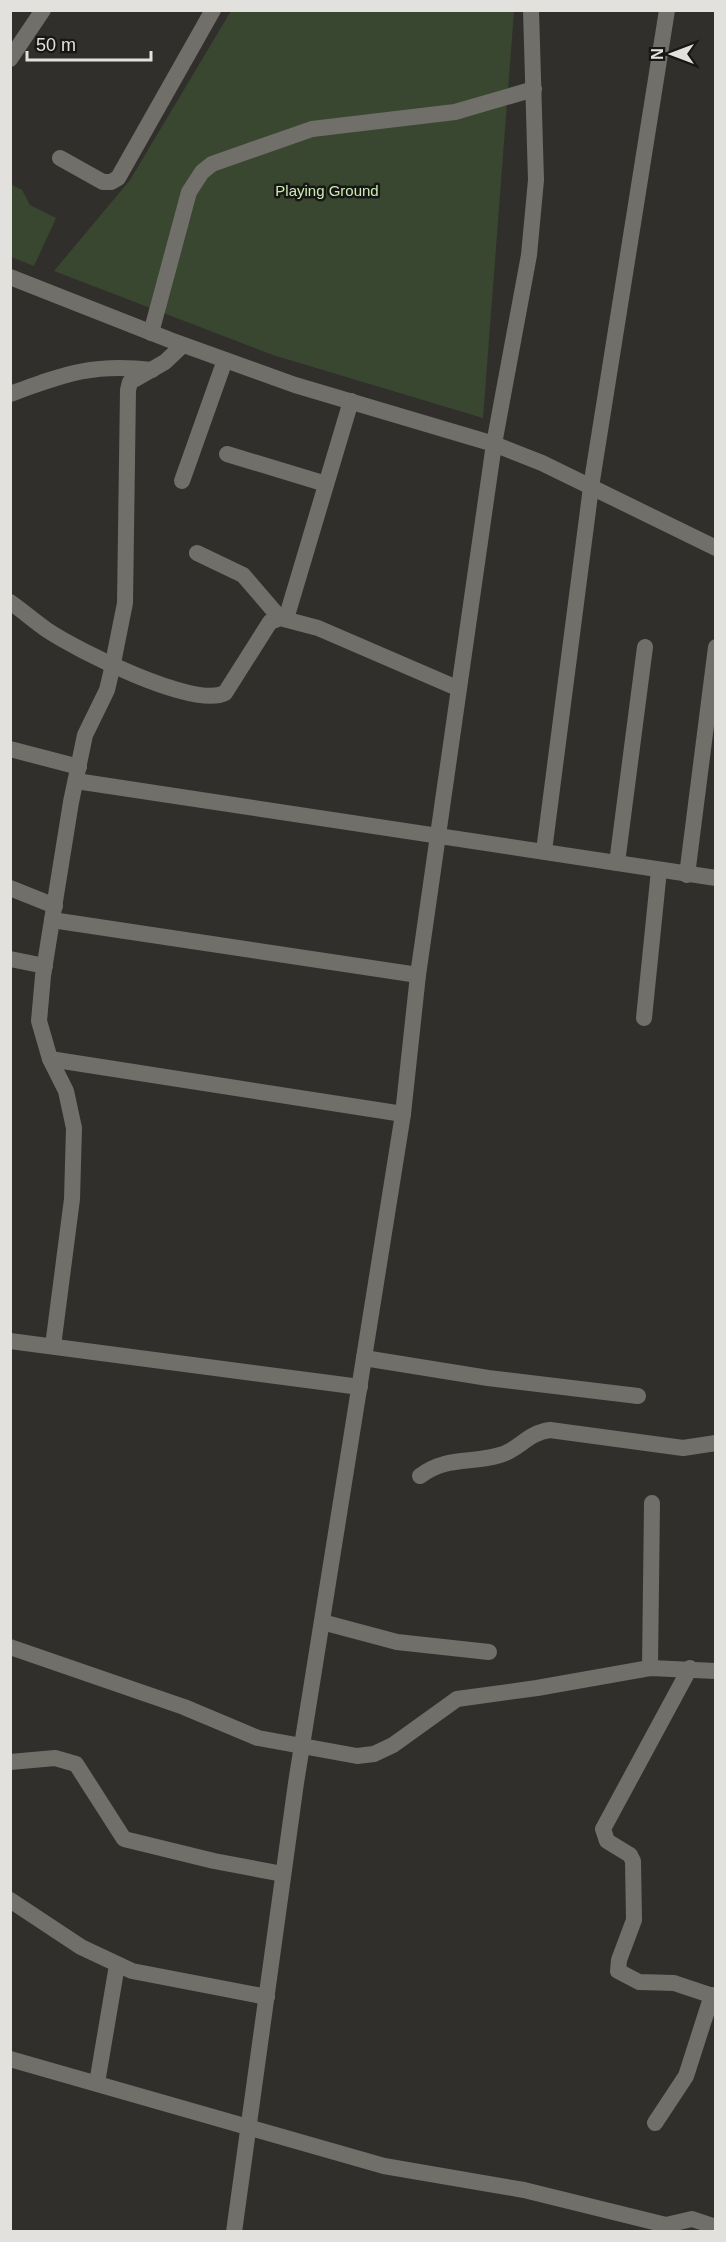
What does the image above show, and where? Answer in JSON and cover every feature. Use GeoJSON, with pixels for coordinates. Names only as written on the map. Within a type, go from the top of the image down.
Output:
{"type":"FeatureCollection","features":[{"type":"Feature","properties":{"kind":"street"},"geometry":{"type":"LineString","coordinates":[[10,59],[43,10]]}},
{"type":"Feature","properties":{"kind":"street"},"geometry":{"type":"LineString","coordinates":[[60,158],[103,182],[111,182],[118,178],[213,10]]}},
{"type":"Feature","properties":{"kind":"street"},"geometry":{"type":"LineString","coordinates":[[234,2232],[302,1745],[404,1114],[418,975],[494,444],[529,255],[536,180],[531,10]]}},
{"type":"Feature","properties":{"kind":"street"},"geometry":{"type":"LineString","coordinates":[[544,851],[591,487],[667,10]]}},
{"type":"Feature","properties":{"kind":"street"},"geometry":{"type":"LineString","coordinates":[[151,333],[189,192],[202,172],[212,164],[312,129],[455,112],[534,89]]}},
{"type":"Feature","properties":{"kind":"street"},"geometry":{"type":"LineString","coordinates":[[10,277],[225,360],[494,444],[542,463],[716,548]]}},
{"type":"Feature","properties":{"kind":"street"},"geometry":{"type":"LineString","coordinates":[[53,1346],[72,1199],[75,1152],[72,1110],[66,1091],[50,1059],[39,1021],[45,966],[85,735],[107,690],[125,603],[128,390],[130,382],[154,370],[183,345]]}},
{"type":"Feature","properties":{"kind":"street"},"geometry":{"type":"LineString","coordinates":[[183,481],[225,360]]}},
{"type":"Feature","properties":{"kind":"street"},"geometry":{"type":"LineString","coordinates":[[10,394],[83,369],[121,366],[154,370]]}},
{"type":"Feature","properties":{"kind":"street"},"geometry":{"type":"LineString","coordinates":[[283,619],[351,401]]}},
{"type":"Feature","properties":{"kind":"street"},"geometry":{"type":"LineString","coordinates":[[227,454],[326,484]]}},
{"type":"Feature","properties":{"kind":"street"},"geometry":{"type":"LineString","coordinates":[[197,553],[243,575],[283,619]]}},
{"type":"Feature","properties":{"kind":"street"},"geometry":{"type":"LineString","coordinates":[[12,606],[48,631],[151,683],[219,696],[231,685],[270,622],[283,619],[318,628],[458,688]]}},
{"type":"Feature","properties":{"kind":"street"},"geometry":{"type":"LineString","coordinates":[[687,875],[716,646]]}},
{"type":"Feature","properties":{"kind":"street"},"geometry":{"type":"LineString","coordinates":[[617,863],[645,647]]}},
{"type":"Feature","properties":{"kind":"street"},"geometry":{"type":"LineString","coordinates":[[10,749],[77,774],[716,878]]}},
{"type":"Feature","properties":{"kind":"street"},"geometry":{"type":"LineString","coordinates":[[644,1018],[659,870]]}},
{"type":"Feature","properties":{"kind":"street"},"geometry":{"type":"LineString","coordinates":[[10,888],[53,913],[418,975]]}},
{"type":"Feature","properties":{"kind":"street"},"geometry":{"type":"LineString","coordinates":[[10,959],[45,966]]}},
{"type":"Feature","properties":{"kind":"street"},"geometry":{"type":"LineString","coordinates":[[50,1059],[404,1114]]}},
{"type":"Feature","properties":{"kind":"street"},"geometry":{"type":"LineString","coordinates":[[10,1341],[360,1386]]}},
{"type":"Feature","properties":{"kind":"street"},"geometry":{"type":"LineString","coordinates":[[364,1358],[488,1378],[638,1396]]}},
{"type":"Feature","properties":{"kind":"street"},"geometry":{"type":"LineString","coordinates":[[420,1476],[443,1463],[503,1455],[529,1436],[550,1430],[683,1448],[716,1443]]}},
{"type":"Feature","properties":{"kind":"street"},"geometry":{"type":"LineString","coordinates":[[650,1668],[652,1503]]}},
{"type":"Feature","properties":{"kind":"street"},"geometry":{"type":"LineString","coordinates":[[322,1622],[397,1642],[489,1652]]}},
{"type":"Feature","properties":{"kind":"street"},"geometry":{"type":"LineString","coordinates":[[10,1647],[184,1707],[238,1731],[278,1743],[302,1745],[357,1756],[374,1754],[393,1745],[457,1699],[537,1688],[650,1668],[690,1668],[716,1671]]}},
{"type":"Feature","properties":{"kind":"street"},"geometry":{"type":"LineString","coordinates":[[655,2123],[686,2076],[714,1996],[674,1983],[639,1982],[618,1971],[619,1960],[634,1920],[633,1861],[630,1855],[607,1841],[603,1829],[690,1668]]}},
{"type":"Feature","properties":{"kind":"street"},"geometry":{"type":"LineString","coordinates":[[10,1762],[55,1758],[76,1764],[124,1839],[214,1861],[283,1874]]}},
{"type":"Feature","properties":{"kind":"street"},"geometry":{"type":"LineString","coordinates":[[10,1900],[72,1941],[117,1965],[166,1979],[267,1998]]}},
{"type":"Feature","properties":{"kind":"street"},"geometry":{"type":"LineString","coordinates":[[97,2083],[117,1965]]}},
{"type":"Feature","properties":{"kind":"street"},"geometry":{"type":"LineString","coordinates":[[10,2059],[384,2166],[514,2188],[666,2225],[692,2218],[716,2227]]}},
{"type":"Feature","properties":{"kind":"green space","name":"Playing Ground"},"geometry":{"type":"Polygon","coordinates":[[[231,11],[514,11],[483,418],[273,355],[54,271],[130,180],[231,11]]]}},
{"type":"Feature","properties":{"kind":"green space"},"geometry":{"type":"Polygon","coordinates":[[[10,184],[22,190],[30,205],[56,218],[34,266],[11,257],[10,184]]]}}]}
